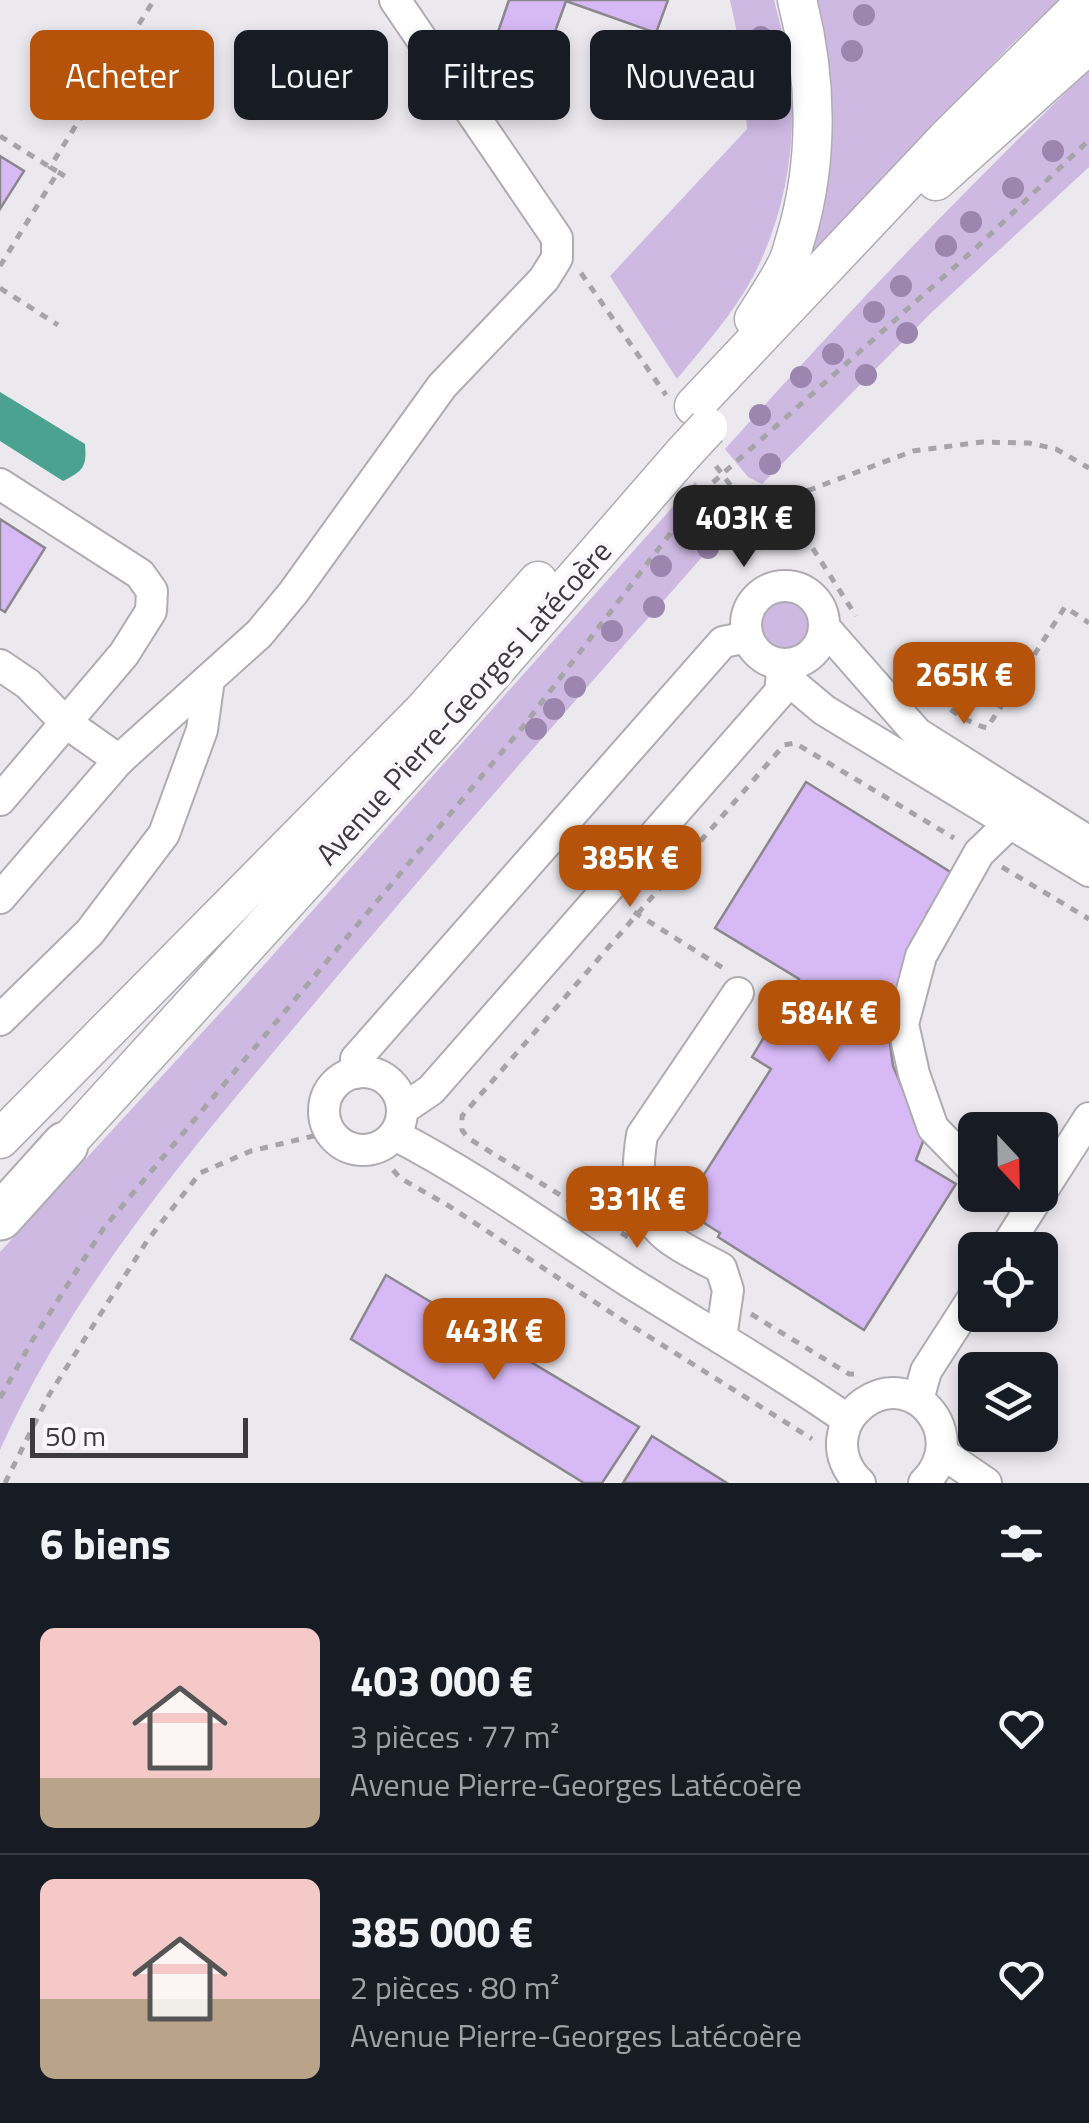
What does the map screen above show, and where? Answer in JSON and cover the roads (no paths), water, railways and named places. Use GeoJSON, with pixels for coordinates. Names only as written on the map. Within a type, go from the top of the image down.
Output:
{"type":"FeatureCollection","features":[{"type":"Feature","properties":{"kind":"highway"},"geometry":{"type":"LineString","coordinates":[[0,1217],[65,1145]]}},
{"type":"Feature","properties":{"kind":"main road"},"geometry":{"type":"LineString","coordinates":[[689,429],[788,264],[804,211],[812,156],[812,90],[797,0]]}},
{"type":"Feature","properties":{"kind":"main road","name":"Avenue Pierre-Georges Latécoère"},"geometry":{"type":"LineString","coordinates":[[0,1206],[65,1145],[442,730],[689,429],[950,134],[1088,0]]}},
{"type":"Feature","properties":{"kind":"main road","name":"Avenue Pierre-Georges Latécoère"},"geometry":{"type":"LineString","coordinates":[[0,1139],[423,712],[689,429],[936,181],[1089,20]]}},
{"type":"Feature","properties":{"kind":"main road"},"geometry":{"type":"LineString","coordinates":[[936,181],[1089,44]]}},
{"type":"Feature","properties":{"kind":"street"},"geometry":{"type":"LineString","coordinates":[[0,898],[119,760],[259,634],[293,593],[442,386],[544,279],[556,258],[557,238],[395,0]]}},
{"type":"Feature","properties":{"kind":"street"},"geometry":{"type":"LineString","coordinates":[[0,484],[140,574],[152,590],[152,610],[124,654],[0,800]]}},
{"type":"Feature","properties":{"kind":"street"},"geometry":{"type":"LineString","coordinates":[[782,586],[807,592],[822,614],[824,627],[822,638],[808,656],[785,664],[761,656],[748,637],[746,626],[753,604],[770,589],[782,586]]}},
{"type":"Feature","properties":{"kind":"street"},"geometry":{"type":"LineString","coordinates":[[824,627],[917,732],[1089,842]]}},
{"type":"Feature","properties":{"kind":"street"},"geometry":{"type":"LineString","coordinates":[[356,1072],[356,1059],[722,642],[748,637]]}},
{"type":"Feature","properties":{"kind":"street"},"geometry":{"type":"LineString","coordinates":[[785,664],[793,684],[824,710],[1089,872]]}},
{"type":"Feature","properties":{"kind":"street"},"geometry":{"type":"LineString","coordinates":[[391,1131],[400,1096],[382,1076],[356,1072],[344,1077],[327,1096],[325,1120],[339,1142],[362,1150],[391,1131],[780,692],[785,664]]}},
{"type":"Feature","properties":{"kind":"street"},"geometry":{"type":"LineString","coordinates":[[0,665],[28,684],[65,722],[119,760]]}},
{"type":"Feature","properties":{"kind":"street"},"geometry":{"type":"LineString","coordinates":[[0,1020],[90,932],[164,834],[202,730],[209,679]]}},
{"type":"Feature","properties":{"kind":"street"},"geometry":{"type":"LineString","coordinates":[[958,1154],[933,1128],[914,1074],[903,1024],[921,956],[980,854],[1010,823]]}},
{"type":"Feature","properties":{"kind":"street"},"geometry":{"type":"LineString","coordinates":[[721,1338],[728,1290],[720,1268],[666,1236],[647,1214],[638,1190],[638,1158],[642,1135],[738,993]]}},
{"type":"Feature","properties":{"kind":"street"},"geometry":{"type":"LineString","coordinates":[[1058,1160],[1089,1118]]}},
{"type":"Feature","properties":{"kind":"street"},"geometry":{"type":"LineString","coordinates":[[391,1131],[449,1163],[848,1420]]}},
{"type":"Feature","properties":{"kind":"street"},"geometry":{"type":"LineString","coordinates":[[918,1400],[926,1371],[958,1321]]}},
{"type":"Feature","properties":{"kind":"street"},"geometry":{"type":"LineString","coordinates":[[860,1483],[845,1463],[843,1434],[858,1407],[886,1394],[918,1400],[938,1422],[942,1453],[924,1483]]}},
{"type":"Feature","properties":{"kind":"street"},"geometry":{"type":"LineString","coordinates":[[942,1453],[986,1483]]}}]}
